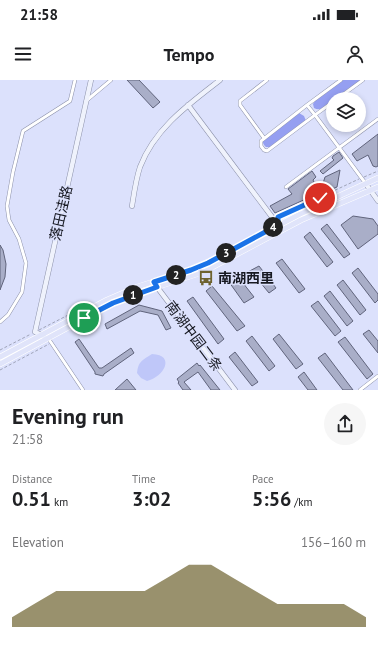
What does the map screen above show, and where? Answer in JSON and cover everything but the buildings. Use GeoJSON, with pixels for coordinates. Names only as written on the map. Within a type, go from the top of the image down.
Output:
{"type":"FeatureCollection","features":[{"type":"Feature","properties":{"kind":"main road"},"geometry":{"type":"LineString","coordinates":[[0,364],[49,341],[113,303],[155,284],[208,263],[321,203],[378,178]]}},
{"type":"Feature","properties":{"kind":"main road"},"geometry":{"type":"LineString","coordinates":[[0,357],[114,297],[137,287],[203,272],[301,220],[378,187]]}},
{"type":"Feature","properties":{"kind":"street"},"geometry":{"type":"LineString","coordinates":[[0,322],[8,315],[22,292],[26,263],[20,239],[9,220],[7,206],[13,172],[23,131],[70,101],[75,80]]}},
{"type":"Feature","properties":{"kind":"street","name":"落田洼路"},"geometry":{"type":"LineString","coordinates":[[35,332],[91,80]]}},
{"type":"Feature","properties":{"kind":"street"},"geometry":{"type":"LineString","coordinates":[[86,101],[111,80]]}},
{"type":"Feature","properties":{"kind":"street"},"geometry":{"type":"LineString","coordinates":[[132,206],[140,167],[159,134],[173,118],[220,80]]}},
{"type":"Feature","properties":{"kind":"street"},"geometry":{"type":"LineString","coordinates":[[264,138],[240,105],[240,101],[267,80]]}},
{"type":"Feature","properties":{"kind":"street"},"geometry":{"type":"LineString","coordinates":[[326,107],[267,151],[261,146],[261,140],[341,80]]}},
{"type":"Feature","properties":{"kind":"street"},"geometry":{"type":"LineString","coordinates":[[347,92],[363,80]]}},
{"type":"Feature","properties":{"kind":"street"},"geometry":{"type":"LineString","coordinates":[[188,105],[278,225]]}},
{"type":"Feature","properties":{"kind":"street"},"geometry":{"type":"LineString","coordinates":[[307,105],[362,178],[378,202]]}},
{"type":"Feature","properties":{"kind":"street"},"geometry":{"type":"LineString","coordinates":[[286,187],[378,119]]}},
{"type":"Feature","properties":{"kind":"street","name":"南湖中园二条"},"geometry":{"type":"LineString","coordinates":[[155,284],[235,390]]}},
{"type":"Feature","properties":{"kind":"street"},"geometry":{"type":"LineString","coordinates":[[35,332],[42,335],[49,341],[83,390]]}},
{"type":"Feature","properties":{"kind":"street"},"geometry":{"type":"LineString","coordinates":[[360,390],[378,376]]}},
{"type":"Feature","properties":{"kind":"path"},"geometry":{"type":"LineString","coordinates":[[278,225],[278,217],[378,171]]}},
{"type":"Feature","properties":{"kind":"path"},"geometry":{"type":"LineString","coordinates":[[0,350],[76,311],[82,314]]}},
{"type":"Feature","properties":{"kind":"path"},"geometry":{"type":"LineString","coordinates":[[0,370],[49,341]]}},
{"type":"Feature","properties":{"kind":"shaded area"},"geometry":{"type":"Polygon","coordinates":[[[343,80],[361,80],[345,92],[327,92],[343,80]]]}},
{"type":"Feature","properties":{"kind":"shaded area"},"geometry":{"type":"Polygon","coordinates":[[[326,93],[326,105],[324,107],[319,109],[314,108],[313,104],[326,93]]]}},
{"type":"Feature","properties":{"kind":"shaded area"},"geometry":{"type":"Polygon","coordinates":[[[299,113],[304,116],[306,121],[270,147],[266,147],[264,145],[264,138],[299,113]]]}},
{"type":"Feature","properties":{"kind":"shaded area"},"geometry":{"type":"Polygon","coordinates":[[[152,354],[159,355],[164,358],[165,366],[158,375],[147,381],[141,378],[137,373],[138,366],[152,354]]]}},
{"type":"Feature","properties":{"kind":"place","name":"南湖西里"},"geometry":{"type":"Point","coordinates":[206,278]}},
{"type":"Feature","properties":{"kind":"route"},"geometry":{"type":"LineString","coordinates":[[84,318],[113,303],[157,287],[154,282],[208,263],[278,225],[278,217],[320,198]]}}]}
